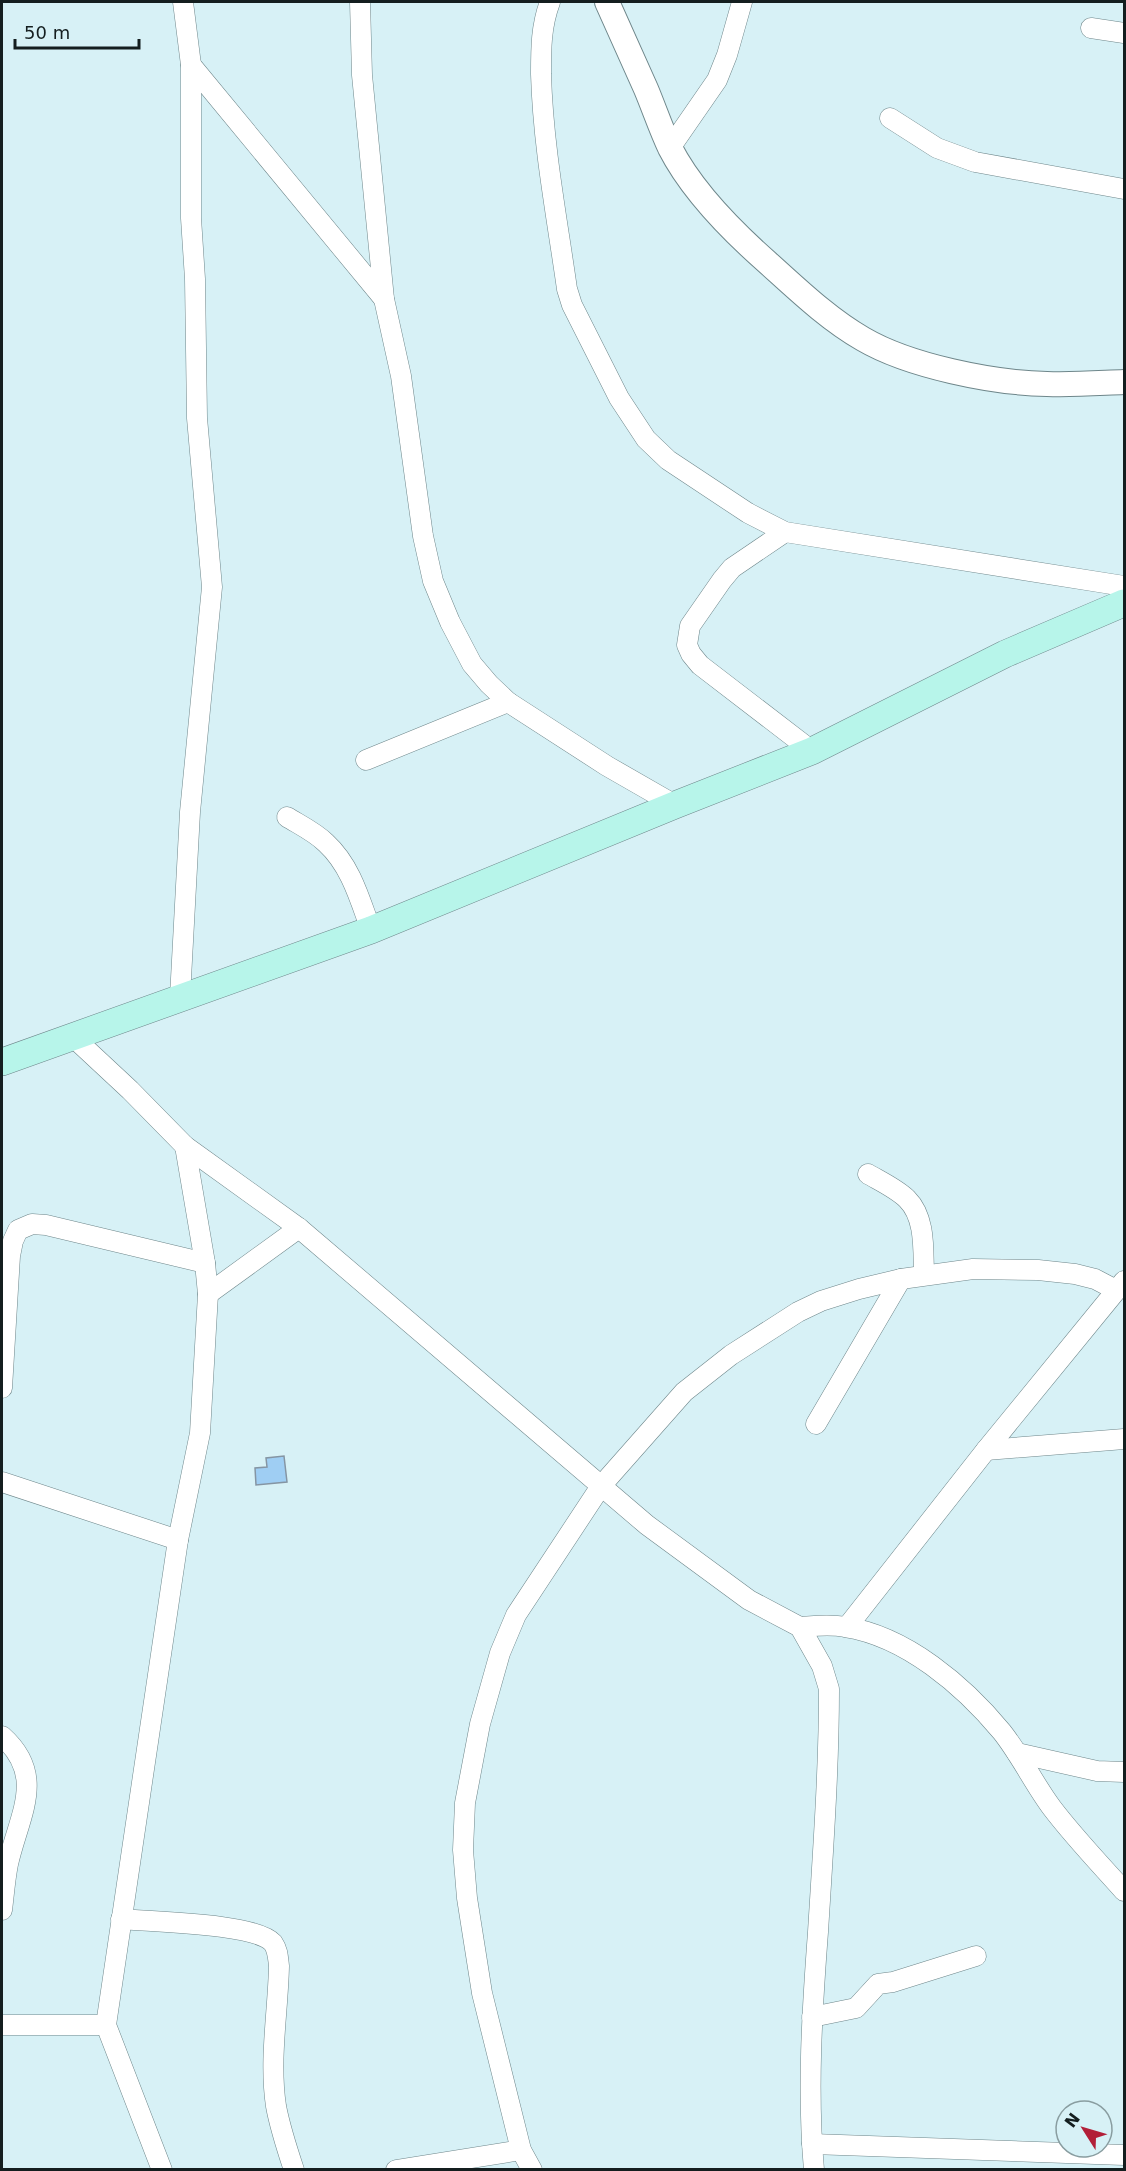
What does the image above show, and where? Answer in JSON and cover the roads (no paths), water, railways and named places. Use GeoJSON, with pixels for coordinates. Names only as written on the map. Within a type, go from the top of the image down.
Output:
{"type":"FeatureCollection","features":[{"type":"Feature","properties":{"kind":"main road"},"geometry":{"type":"LineString","coordinates":[[2,1062],[371,930],[812,751],[1005,654],[1125,603]]}},
{"type":"Feature","properties":{"kind":"street"},"geometry":{"type":"LineString","coordinates":[[180,997],[190,812],[212,587],[198,418],[195,279],[190,218],[192,65],[183,2]]}},
{"type":"Feature","properties":{"kind":"street"},"geometry":{"type":"LineString","coordinates":[[360,2],[362,75],[384,299],[401,376],[423,536],[433,581],[450,622],[472,664],[508,702],[608,766],[675,805]]}},
{"type":"Feature","properties":{"kind":"street"},"geometry":{"type":"LineString","coordinates":[[550,2],[542,24],[541,37],[544,127],[567,289],[572,305],[619,398],[646,439],[668,460],[748,513],[784,532],[1125,586]]}},
{"type":"Feature","properties":{"kind":"street"},"geometry":{"type":"LineString","coordinates":[[607,2],[670,148],[686,173],[708,201],[756,252],[843,326],[874,345],[926,363],[991,379],[1047,384],[1125,382]]}},
{"type":"Feature","properties":{"kind":"street"},"geometry":{"type":"LineString","coordinates":[[670,148],[717,80],[727,55],[742,2]]}},
{"type":"Feature","properties":{"kind":"street"},"geometry":{"type":"LineString","coordinates":[[1091,28],[1125,33]]}},
{"type":"Feature","properties":{"kind":"street"},"geometry":{"type":"LineString","coordinates":[[192,65],[384,299]]}},
{"type":"Feature","properties":{"kind":"street"},"geometry":{"type":"LineString","coordinates":[[890,118],[937,148],[966,159],[1125,189]]}},
{"type":"Feature","properties":{"kind":"street"},"geometry":{"type":"LineString","coordinates":[[784,532],[726,574],[690,626],[687,645],[700,665],[812,751]]}},
{"type":"Feature","properties":{"kind":"street"},"geometry":{"type":"LineString","coordinates":[[366,760],[508,702]]}},
{"type":"Feature","properties":{"kind":"street"},"geometry":{"type":"LineString","coordinates":[[287,817],[316,834],[341,860],[354,884],[371,930]]}},
{"type":"Feature","properties":{"kind":"street"},"geometry":{"type":"LineString","coordinates":[[72,1036],[185,1146],[299,1228],[647,1525],[716,1577],[749,1600],[800,1627],[829,1625],[846,1627],[890,1640],[910,1650],[968,1697],[1002,1732],[1052,1808],[1125,1891]]}},
{"type":"Feature","properties":{"kind":"street"},"geometry":{"type":"LineString","coordinates":[[162,2169],[106,2025],[178,1540],[200,1433],[208,1294],[185,1146]]}},
{"type":"Feature","properties":{"kind":"street"},"geometry":{"type":"LineString","coordinates":[[868,1174],[906,1198],[916,1211],[922,1232],[924,1275]]}},
{"type":"Feature","properties":{"kind":"street"},"geometry":{"type":"LineString","coordinates":[[2,1388],[10,1256],[18,1230],[32,1224],[46,1225],[205,1263]]}},
{"type":"Feature","properties":{"kind":"street"},"geometry":{"type":"LineString","coordinates":[[208,1294],[299,1228]]}},
{"type":"Feature","properties":{"kind":"street"},"geometry":{"type":"LineString","coordinates":[[532,2169],[521,2150],[482,1993],[467,1898],[463,1850],[465,1803],[480,1724],[500,1653],[516,1615],[601,1485],[684,1392],[731,1355],[798,1312],[821,1301],[901,1279],[973,1269],[1038,1270],[1075,1274],[1120,1286],[846,1627]]}},
{"type":"Feature","properties":{"kind":"street"},"geometry":{"type":"LineString","coordinates":[[816,1424],[901,1279]]}},
{"type":"Feature","properties":{"kind":"street"},"geometry":{"type":"LineString","coordinates":[[986,1450],[1125,1439]]}},
{"type":"Feature","properties":{"kind":"street"},"geometry":{"type":"LineString","coordinates":[[2,1482],[178,1540]]}},
{"type":"Feature","properties":{"kind":"street"},"geometry":{"type":"LineString","coordinates":[[800,1627],[822,1666],[829,1689],[826,1782],[812,2017],[814,2169]]}},
{"type":"Feature","properties":{"kind":"street"},"geometry":{"type":"LineString","coordinates":[[2,1736],[19,1753],[25,1770],[27,1795],[8,1864],[2,1910]]}},
{"type":"Feature","properties":{"kind":"street"},"geometry":{"type":"LineString","coordinates":[[1017,1753],[1097,1771],[1125,1772]]}},
{"type":"Feature","properties":{"kind":"street"},"geometry":{"type":"LineString","coordinates":[[122,1920],[232,1928],[255,1932],[274,1944],[278,1952],[279,1966],[274,2063],[276,2105],[285,2145],[294,2169]]}},
{"type":"Feature","properties":{"kind":"street"},"geometry":{"type":"LineString","coordinates":[[812,2017],[856,2008],[878,1984],[893,1982],[976,1956]]}},
{"type":"Feature","properties":{"kind":"street"},"geometry":{"type":"LineString","coordinates":[[2,2025],[106,2025]]}},
{"type":"Feature","properties":{"kind":"street"},"geometry":{"type":"LineString","coordinates":[[812,2144],[1125,2154]]}},
{"type":"Feature","properties":{"kind":"street"},"geometry":{"type":"LineString","coordinates":[[396,2169],[521,2150]]}}]}
